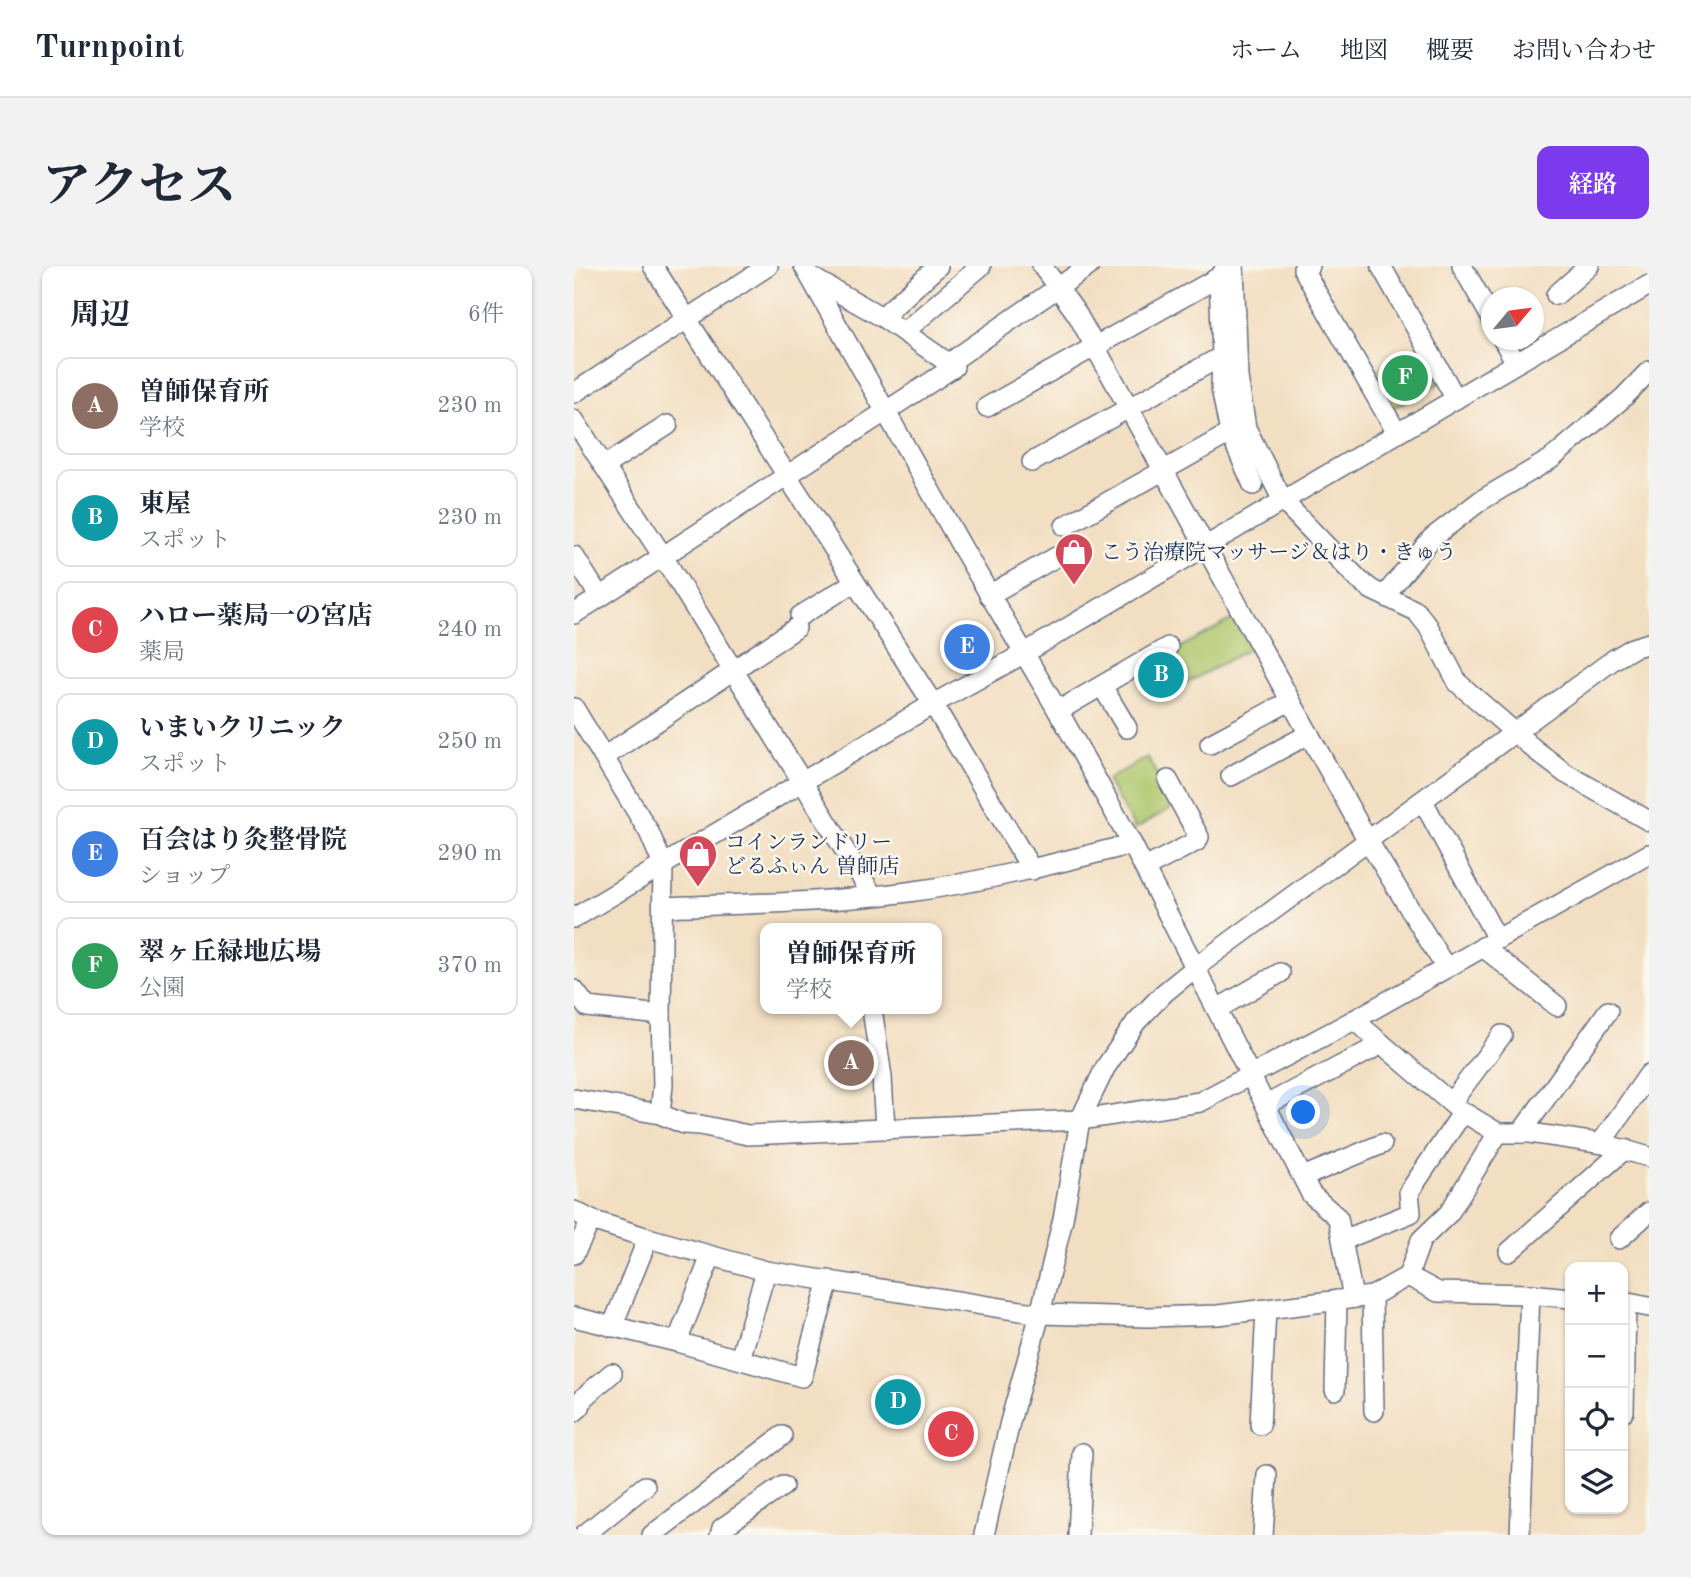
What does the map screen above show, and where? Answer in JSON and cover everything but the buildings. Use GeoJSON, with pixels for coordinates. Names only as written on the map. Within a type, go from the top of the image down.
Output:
{"type":"FeatureCollection","features":[{"type":"Feature","properties":{"kind":"street"},"geometry":{"type":"LineString","coordinates":[[653,266],[933,704],[1032,870]]}},
{"type":"Feature","properties":{"kind":"street"},"geometry":{"type":"LineString","coordinates":[[574,393],[768,266]]}},
{"type":"Feature","properties":{"kind":"street"},"geometry":{"type":"LineString","coordinates":[[882,317],[937,266]]}},
{"type":"Feature","properties":{"kind":"street"},"geometry":{"type":"LineString","coordinates":[[904,332],[981,266]]}},
{"type":"Feature","properties":{"kind":"street"},"geometry":{"type":"LineString","coordinates":[[1042,266],[1059,287],[1095,346],[1368,841],[1446,968]]}},
{"type":"Feature","properties":{"kind":"street"},"geometry":{"type":"LineString","coordinates":[[949,363],[1089,266]]}},
{"type":"Feature","properties":{"kind":"street"},"geometry":{"type":"LineString","coordinates":[[1309,266],[1303,269],[1397,433]]}},
{"type":"Feature","properties":{"kind":"street"},"geometry":{"type":"LineString","coordinates":[[1381,266],[1456,399]]}},
{"type":"Feature","properties":{"kind":"street"},"geometry":{"type":"LineString","coordinates":[[1462,266],[1481,300]]}},
{"type":"Feature","properties":{"kind":"street"},"geometry":{"type":"LineString","coordinates":[[1556,296],[1589,266]]}},
{"type":"Feature","properties":{"kind":"street"},"geometry":{"type":"LineString","coordinates":[[574,614],[954,367],[813,270]]}},
{"type":"Feature","properties":{"kind":"street"},"geometry":{"type":"LineString","coordinates":[[813,270],[989,595],[1058,711],[1145,868],[1311,1194],[1338,1218],[1374,1411]]}},
{"type":"Feature","properties":{"kind":"street"},"geometry":{"type":"LineString","coordinates":[[987,407],[1228,271]]}},
{"type":"Feature","properties":{"kind":"street"},"geometry":{"type":"LineString","coordinates":[[1228,271],[1221,388],[1238,430],[1253,485]]}},
{"type":"Feature","properties":{"kind":"street"},"geometry":{"type":"LineString","coordinates":[[1228,271],[1238,377],[1238,430],[1283,501],[1359,580],[1372,590],[1416,611],[1428,626],[1458,683],[1565,774],[1649,821]]}},
{"type":"Feature","properties":{"kind":"street"},"geometry":{"type":"LineString","coordinates":[[574,918],[933,704],[1023,654],[1649,285]]}},
{"type":"Feature","properties":{"kind":"street"},"geometry":{"type":"LineString","coordinates":[[1509,350],[1516,363]]}},
{"type":"Feature","properties":{"kind":"street"},"geometry":{"type":"LineString","coordinates":[[1032,462],[1222,356]]}},
{"type":"Feature","properties":{"kind":"street"},"geometry":{"type":"LineString","coordinates":[[1385,595],[1432,538],[1479,501],[1551,459],[1623,398],[1649,371]]}},
{"type":"Feature","properties":{"kind":"street"},"geometry":{"type":"LineString","coordinates":[[574,420],[804,781],[873,896]]}},
{"type":"Feature","properties":{"kind":"street"},"geometry":{"type":"LineString","coordinates":[[604,466],[668,425]]}},
{"type":"Feature","properties":{"kind":"street"},"geometry":{"type":"LineString","coordinates":[[1065,526],[1238,430]]}},
{"type":"Feature","properties":{"kind":"street"},"geometry":{"type":"LineString","coordinates":[[574,556],[599,596]]}},
{"type":"Feature","properties":{"kind":"street"},"geometry":{"type":"LineString","coordinates":[[989,595],[1056,557]]}},
{"type":"Feature","properties":{"kind":"street"},"geometry":{"type":"LineString","coordinates":[[604,757],[855,582]]}},
{"type":"Feature","properties":{"kind":"street"},"geometry":{"type":"LineString","coordinates":[[984,1535],[1062,1219],[1080,1120],[1105,1068],[1136,1022],[1164,993],[1196,967],[1613,660],[1633,648],[1649,643]]}},
{"type":"Feature","properties":{"kind":"street"},"geometry":{"type":"LineString","coordinates":[[1058,711],[1168,647]]}},
{"type":"Feature","properties":{"kind":"street"},"geometry":{"type":"LineString","coordinates":[[1102,686],[1127,728]]}},
{"type":"Feature","properties":{"kind":"street"},"geometry":{"type":"LineString","coordinates":[[1210,744],[1290,701]]}},
{"type":"Feature","properties":{"kind":"street"},"geometry":{"type":"LineString","coordinates":[[574,708],[649,832],[663,865],[663,1086],[660,1114]]}},
{"type":"Feature","properties":{"kind":"street"},"geometry":{"type":"LineString","coordinates":[[1231,776],[1309,734]]}},
{"type":"Feature","properties":{"kind":"street"},"geometry":{"type":"LineString","coordinates":[[1145,868],[1197,841],[1199,837],[1168,780]]}},
{"type":"Feature","properties":{"kind":"street"},"geometry":{"type":"LineString","coordinates":[[1423,802],[1490,943],[1557,1006]]}},
{"type":"Feature","properties":{"kind":"street"},"geometry":{"type":"LineString","coordinates":[[663,907],[910,892],[1032,870],[1132,844]]}},
{"type":"Feature","properties":{"kind":"street"},"geometry":{"type":"LineString","coordinates":[[574,1099],[660,1114],[684,1124],[748,1135],[1080,1120],[1200,1102],[1354,1020],[1649,854]]}},
{"type":"Feature","properties":{"kind":"street"},"geometry":{"type":"LineString","coordinates":[[1217,1009],[1280,973]]}},
{"type":"Feature","properties":{"kind":"street"},"geometry":{"type":"LineString","coordinates":[[574,990],[587,1007],[661,1015]]}},
{"type":"Feature","properties":{"kind":"street"},"geometry":{"type":"LineString","coordinates":[[1521,1133],[1608,1011]]}},
{"type":"Feature","properties":{"kind":"street"},"geometry":{"type":"LineString","coordinates":[[873,1014],[882,1077],[885,1129]]}},
{"type":"Feature","properties":{"kind":"street"},"geometry":{"type":"LineString","coordinates":[[1354,1020],[1457,1108],[1498,1133],[1521,1133],[1601,1143],[1648,1156]]}},
{"type":"Feature","properties":{"kind":"street"},"geometry":{"type":"LineString","coordinates":[[1343,1240],[1411,1213],[1409,1192],[1502,1035]]}},
{"type":"Feature","properties":{"kind":"street"},"geometry":{"type":"LineString","coordinates":[[1266,1105],[1382,1044]]}},
{"type":"Feature","properties":{"kind":"street"},"geometry":{"type":"LineString","coordinates":[[1601,1143],[1649,1074]]}},
{"type":"Feature","properties":{"kind":"street"},"geometry":{"type":"LineString","coordinates":[[574,1254],[582,1215],[648,1238],[766,1271],[1040,1314],[1148,1317],[1218,1315],[1266,1310],[1354,1298],[1408,1276],[1421,1240],[1449,1213],[1498,1133]]}},
{"type":"Feature","properties":{"kind":"street"},"geometry":{"type":"LineString","coordinates":[[1303,1177],[1382,1144]]}},
{"type":"Feature","properties":{"kind":"street"},"geometry":{"type":"LineString","coordinates":[[1509,1252],[1625,1149]]}},
{"type":"Feature","properties":{"kind":"street"},"geometry":{"type":"LineString","coordinates":[[1619,1239],[1649,1212]]}},
{"type":"Feature","properties":{"kind":"street"},"geometry":{"type":"LineString","coordinates":[[612,1327],[648,1238]]}},
{"type":"Feature","properties":{"kind":"street"},"geometry":{"type":"LineString","coordinates":[[677,1342],[711,1256]]}},
{"type":"Feature","properties":{"kind":"street"},"geometry":{"type":"LineString","coordinates":[[740,1359],[766,1271]]}},
{"type":"Feature","properties":{"kind":"street"},"geometry":{"type":"LineString","coordinates":[[1408,1276],[1438,1292],[1565,1298]]}},
{"type":"Feature","properties":{"kind":"street"},"geometry":{"type":"LineString","coordinates":[[574,1317],[802,1377],[829,1280]]}},
{"type":"Feature","properties":{"kind":"street"},"geometry":{"type":"LineString","coordinates":[[1520,1535],[1530,1294]]}},
{"type":"Feature","properties":{"kind":"street"},"geometry":{"type":"LineString","coordinates":[[1335,1391],[1354,1298]]}},
{"type":"Feature","properties":{"kind":"street"},"geometry":{"type":"LineString","coordinates":[[1628,1304],[1649,1307]]}},
{"type":"Feature","properties":{"kind":"street"},"geometry":{"type":"LineString","coordinates":[[1260,1425],[1266,1310]]}},
{"type":"Feature","properties":{"kind":"street"},"geometry":{"type":"LineString","coordinates":[[1624,1388],[1625,1325]]}},
{"type":"Feature","properties":{"kind":"street"},"geometry":{"type":"LineString","coordinates":[[574,1412],[580,1407],[583,1398],[612,1373]]}},
{"type":"Feature","properties":{"kind":"street"},"geometry":{"type":"LineString","coordinates":[[652,1535],[782,1436]]}},
{"type":"Feature","properties":{"kind":"street"},"geometry":{"type":"LineString","coordinates":[[1078,1535],[1082,1453]]}},
{"type":"Feature","properties":{"kind":"street"},"geometry":{"type":"LineString","coordinates":[[1263,1535],[1267,1475]]}},
{"type":"Feature","properties":{"kind":"street"},"geometry":{"type":"LineString","coordinates":[[584,1535],[645,1486]]}},
{"type":"Feature","properties":{"kind":"street"},"geometry":{"type":"LineString","coordinates":[[720,1535],[722,1528],[783,1486]]}},
{"type":"Feature","properties":{"kind":"green space"},"geometry":{"type":"Polygon","coordinates":[[[1420,347],[1440,383],[1391,409],[1371,373],[1420,347]]]}},
{"type":"Feature","properties":{"kind":"green space"},"geometry":{"type":"Polygon","coordinates":[[[1236,617],[1252,647],[1165,695],[1148,665],[1236,617]]]}},
{"type":"Feature","properties":{"kind":"green space"},"geometry":{"type":"Polygon","coordinates":[[[1147,757],[1175,806],[1135,829],[1107,780],[1147,757]]]}},
{"type":"Feature","properties":{"kind":"place","name":"翠ヶ丘緑地広場"},"geometry":{"type":"Point","coordinates":[1405,378]}},
{"type":"Feature","properties":{"kind":"place","name":"こう治療院マッサージ＆はり・きゅう"},"geometry":{"type":"Point","coordinates":[1074,586]}},
{"type":"Feature","properties":{"kind":"place","name":"百会はり灸整骨院"},"geometry":{"type":"Point","coordinates":[967,647]}},
{"type":"Feature","properties":{"kind":"place","name":"東屋"},"geometry":{"type":"Point","coordinates":[1161,675]}},
{"type":"Feature","properties":{"kind":"place","name":"コインランドリー どるふぃん 曽師店"},"geometry":{"type":"Point","coordinates":[698,888]}},
{"type":"Feature","properties":{"kind":"place","name":"曽師保育所"},"geometry":{"type":"Point","coordinates":[851,1063]}},
{"type":"Feature","properties":{"kind":"place","name":"いまいクリニック"},"geometry":{"type":"Point","coordinates":[898,1402]}},
{"type":"Feature","properties":{"kind":"place","name":"ハロー薬局一の宮店"},"geometry":{"type":"Point","coordinates":[951,1434]}}]}
